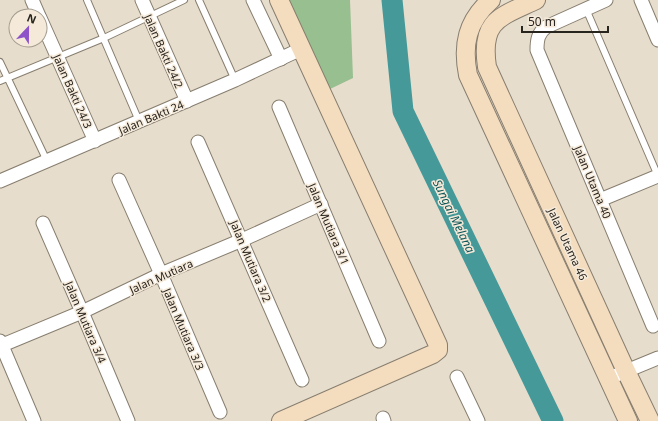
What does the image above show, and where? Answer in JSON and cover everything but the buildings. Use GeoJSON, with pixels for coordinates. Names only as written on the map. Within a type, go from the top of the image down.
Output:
{"type":"FeatureCollection","features":[{"type":"Feature","properties":{"kind":"street","name":"Jalan Bakti 24/2"},"geometry":{"type":"LineString","coordinates":[[142,0],[187,101]]}},
{"type":"Feature","properties":{"kind":"street"},"geometry":{"type":"LineString","coordinates":[[253,0],[281,59]]}},
{"type":"Feature","properties":{"kind":"street"},"geometry":{"type":"LineString","coordinates":[[279,0],[438,346],[438,350],[433,354],[281,421]]}},
{"type":"Feature","properties":{"kind":"street","name":"Jalan Utama 46"},"geometry":{"type":"LineString","coordinates":[[491,0],[482,8],[468,32],[466,39],[465,61],[468,75],[607,379],[628,421]]}},
{"type":"Feature","properties":{"kind":"street","name":"Jalan Utama 46"},"geometry":{"type":"LineString","coordinates":[[536,0],[500,17],[491,25],[486,39],[485,52],[487,67],[650,421]]}},
{"type":"Feature","properties":{"kind":"street"},"geometry":{"type":"LineString","coordinates":[[586,9],[606,0]]}},
{"type":"Feature","properties":{"kind":"street"},"geometry":{"type":"LineString","coordinates":[[641,0],[658,40]]}},
{"type":"Feature","properties":{"kind":"street","name":"Jalan Utama 40"},"geometry":{"type":"LineString","coordinates":[[586,9],[546,27],[541,31],[538,38],[537,50],[653,326]]}},
{"type":"Feature","properties":{"kind":"street","name":"Jalan Bakti 24/3"},"geometry":{"type":"LineString","coordinates":[[48,36],[95,141]]}},
{"type":"Feature","properties":{"kind":"street","name":"Jalan Bakti 24"},"geometry":{"type":"LineString","coordinates":[[0,181],[235,80],[301,49]]}},
{"type":"Feature","properties":{"kind":"street","name":"Jalan Mutiara 3/1"},"geometry":{"type":"LineString","coordinates":[[279,107],[379,340]]}},
{"type":"Feature","properties":{"kind":"street","name":"Jalan Mutiara 3/2"},"geometry":{"type":"LineString","coordinates":[[198,142],[302,380]]}},
{"type":"Feature","properties":{"kind":"street"},"geometry":{"type":"LineString","coordinates":[[600,200],[658,176]]}},
{"type":"Feature","properties":{"kind":"street","name":"Jalan Mutiara 3/3"},"geometry":{"type":"LineString","coordinates":[[119,180],[220,412]]}},
{"type":"Feature","properties":{"kind":"street","name":"Jalan Mutiara"},"geometry":{"type":"LineString","coordinates":[[1,344],[82,312],[161,274],[242,240],[321,204]]}},
{"type":"Feature","properties":{"kind":"street","name":"Jalan Mutiara 3/4"},"geometry":{"type":"LineString","coordinates":[[43,223],[128,421]]}},
{"type":"Feature","properties":{"kind":"street"},"geometry":{"type":"LineString","coordinates":[[1,344],[34,421]]}},
{"type":"Feature","properties":{"kind":"street"},"geometry":{"type":"LineString","coordinates":[[607,379],[658,358]]}},
{"type":"Feature","properties":{"kind":"street"},"geometry":{"type":"LineString","coordinates":[[457,377],[478,421]]}},
{"type":"Feature","properties":{"kind":"lane"},"geometry":{"type":"LineString","coordinates":[[87,0],[140,121]]}},
{"type":"Feature","properties":{"kind":"lane"},"geometry":{"type":"LineString","coordinates":[[0,81],[104,38],[184,0]]}},
{"type":"Feature","properties":{"kind":"lane"},"geometry":{"type":"LineString","coordinates":[[199,0],[235,80]]}},
{"type":"Feature","properties":{"kind":"lane"},"geometry":{"type":"LineString","coordinates":[[586,9],[658,176]]}},
{"type":"Feature","properties":{"kind":"lane"},"geometry":{"type":"LineString","coordinates":[[0,62],[47,161]]}},
{"type":"Feature","properties":{"kind":"green space"},"geometry":{"type":"Polygon","coordinates":[[[288,0],[350,0],[353,78],[328,90],[288,0]]]}},
{"type":"Feature","properties":{"kind":"waterway","name":"Sungai Melana"},"geometry":{"type":"LineString","coordinates":[[392,0],[403,111],[553,421]]}}]}
